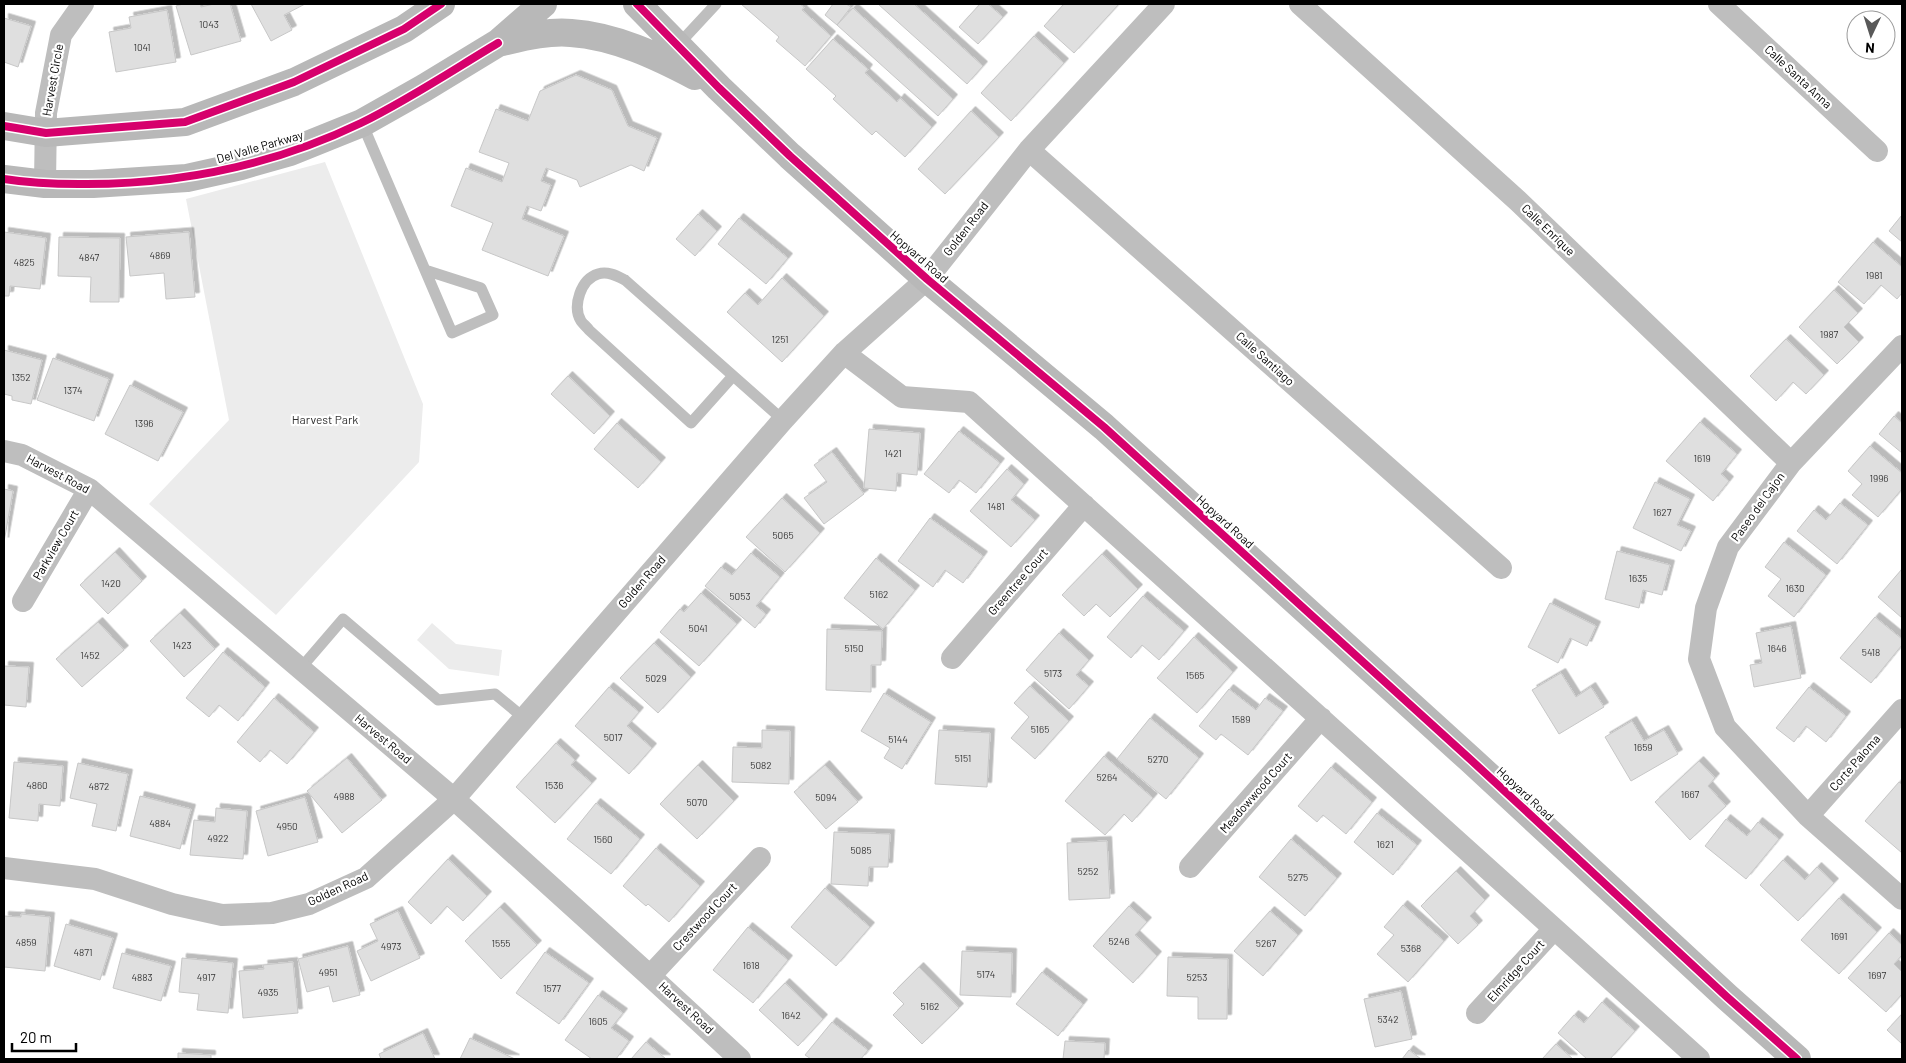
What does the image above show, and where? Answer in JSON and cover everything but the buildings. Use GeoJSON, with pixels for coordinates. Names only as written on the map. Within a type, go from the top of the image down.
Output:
{"type":"FeatureCollection","features":[{"type":"Feature","properties":{"kind":"main road"},"geometry":{"type":"LineString","coordinates":[[4,126],[46,133],[185,122],[294,82],[404,29],[441,4]]}},
{"type":"Feature","properties":{"kind":"main road","name":"Del Valle Parkway"},"geometry":{"type":"LineString","coordinates":[[4,179],[45,184],[125,183],[187,178],[241,166],[290,152],[362,123],[498,43],[543,4]]}},
{"type":"Feature","properties":{"kind":"main road","name":"Hopyard Road"},"geometry":{"type":"LineString","coordinates":[[636,4],[770,138],[927,279],[1104,427],[1471,760],[1719,990],[1797,1059]]}},
{"type":"Feature","properties":{"kind":"main road"},"geometry":{"type":"LineString","coordinates":[[498,43],[532,35],[571,33],[613,40],[663,59],[719,88]]}},
{"type":"Feature","properties":{"kind":"street","name":"Harvest Circle"},"geometry":{"type":"LineString","coordinates":[[45,184],[46,114],[61,35],[83,4]]}},
{"type":"Feature","properties":{"kind":"street","name":"Golden Road"},"geometry":{"type":"LineString","coordinates":[[4,868],[96,879],[172,904],[222,915],[272,913],[309,904],[366,878],[454,800],[783,420],[844,353],[927,279],[1028,150],[1164,4]]}},
{"type":"Feature","properties":{"kind":"street","name":"Calle Enrique"},"geometry":{"type":"LineString","coordinates":[[1300,4],[1518,202],[1790,463]]}},
{"type":"Feature","properties":{"kind":"street","name":"Calle Santa Anna"},"geometry":{"type":"LineString","coordinates":[[1719,4],[1877,150]]}},
{"type":"Feature","properties":{"kind":"street","name":"Calle Santiago"},"geometry":{"type":"LineString","coordinates":[[1028,150],[1501,568]]}},
{"type":"Feature","properties":{"kind":"street","name":"Paseo del Cajon"},"geometry":{"type":"LineString","coordinates":[[1902,346],[1790,463],[1728,547],[1706,608],[1699,659],[1725,727],[1808,816],[1902,900]]}},
{"type":"Feature","properties":{"kind":"street"},"geometry":{"type":"LineString","coordinates":[[844,353],[902,397],[969,402],[1699,1059]]}},
{"type":"Feature","properties":{"kind":"street","name":"Harvest Road"},"geometry":{"type":"LineString","coordinates":[[4,451],[22,455],[89,489],[454,800],[740,1059]]}},
{"type":"Feature","properties":{"kind":"street","name":"Parkview Court"},"geometry":{"type":"LineString","coordinates":[[23,601],[89,489]]}},
{"type":"Feature","properties":{"kind":"street","name":"Greentree Court"},"geometry":{"type":"LineString","coordinates":[[952,658],[1084,505]]}},
{"type":"Feature","properties":{"kind":"street","name":"Corte Paloma"},"geometry":{"type":"LineString","coordinates":[[1808,816],[1902,710]]}},
{"type":"Feature","properties":{"kind":"street","name":"Meadowwood Court"},"geometry":{"type":"LineString","coordinates":[[1190,867],[1321,718]]}},
{"type":"Feature","properties":{"kind":"street","name":"Crestwood Court"},"geometry":{"type":"LineString","coordinates":[[650,976],[760,858]]}},
{"type":"Feature","properties":{"kind":"street","name":"Elmridge Court"},"geometry":{"type":"LineString","coordinates":[[1477,1013],[1554,928]]}},
{"type":"Feature","properties":{"kind":"lane"},"geometry":{"type":"LineString","coordinates":[[677,46],[716,4]]}},
{"type":"Feature","properties":{"kind":"lane"},"geometry":{"type":"LineString","coordinates":[[362,123],[425,270],[452,333],[493,315],[481,288],[425,270]]}},
{"type":"Feature","properties":{"kind":"lane"},"geometry":{"type":"LineString","coordinates":[[733,376],[690,423],[580,320],[579,294],[587,282],[598,274],[612,274],[625,280],[783,420]]}},
{"type":"Feature","properties":{"kind":"lane"},"geometry":{"type":"LineString","coordinates":[[300,669],[343,619],[438,700],[495,694],[524,718]]}},
{"type":"Feature","properties":{"kind":"green space","name":"Harvest Park"},"geometry":{"type":"Polygon","coordinates":[[[325,162],[423,404],[419,462],[276,615],[149,504],[229,420],[186,199],[325,162]]]}},
{"type":"Feature","properties":{"kind":"green space"},"geometry":{"type":"Polygon","coordinates":[[[432,623],[456,644],[502,650],[499,676],[449,669],[417,640],[432,623]]]}},
{"type":"Feature","properties":{"kind":"cycle path"},"geometry":{"type":"LineString","coordinates":[[4,126],[46,133],[185,122],[294,82],[404,29],[441,4]]}},
{"type":"Feature","properties":{"kind":"cycle path"},"geometry":{"type":"LineString","coordinates":[[637,4],[719,88],[790,156],[927,279],[1104,427],[1797,1059]]}},
{"type":"Feature","properties":{"kind":"cycle path"},"geometry":{"type":"LineString","coordinates":[[4,179],[70,184],[152,181],[223,170],[259,161],[293,151],[361,123],[413,95],[498,43]]}}]}
